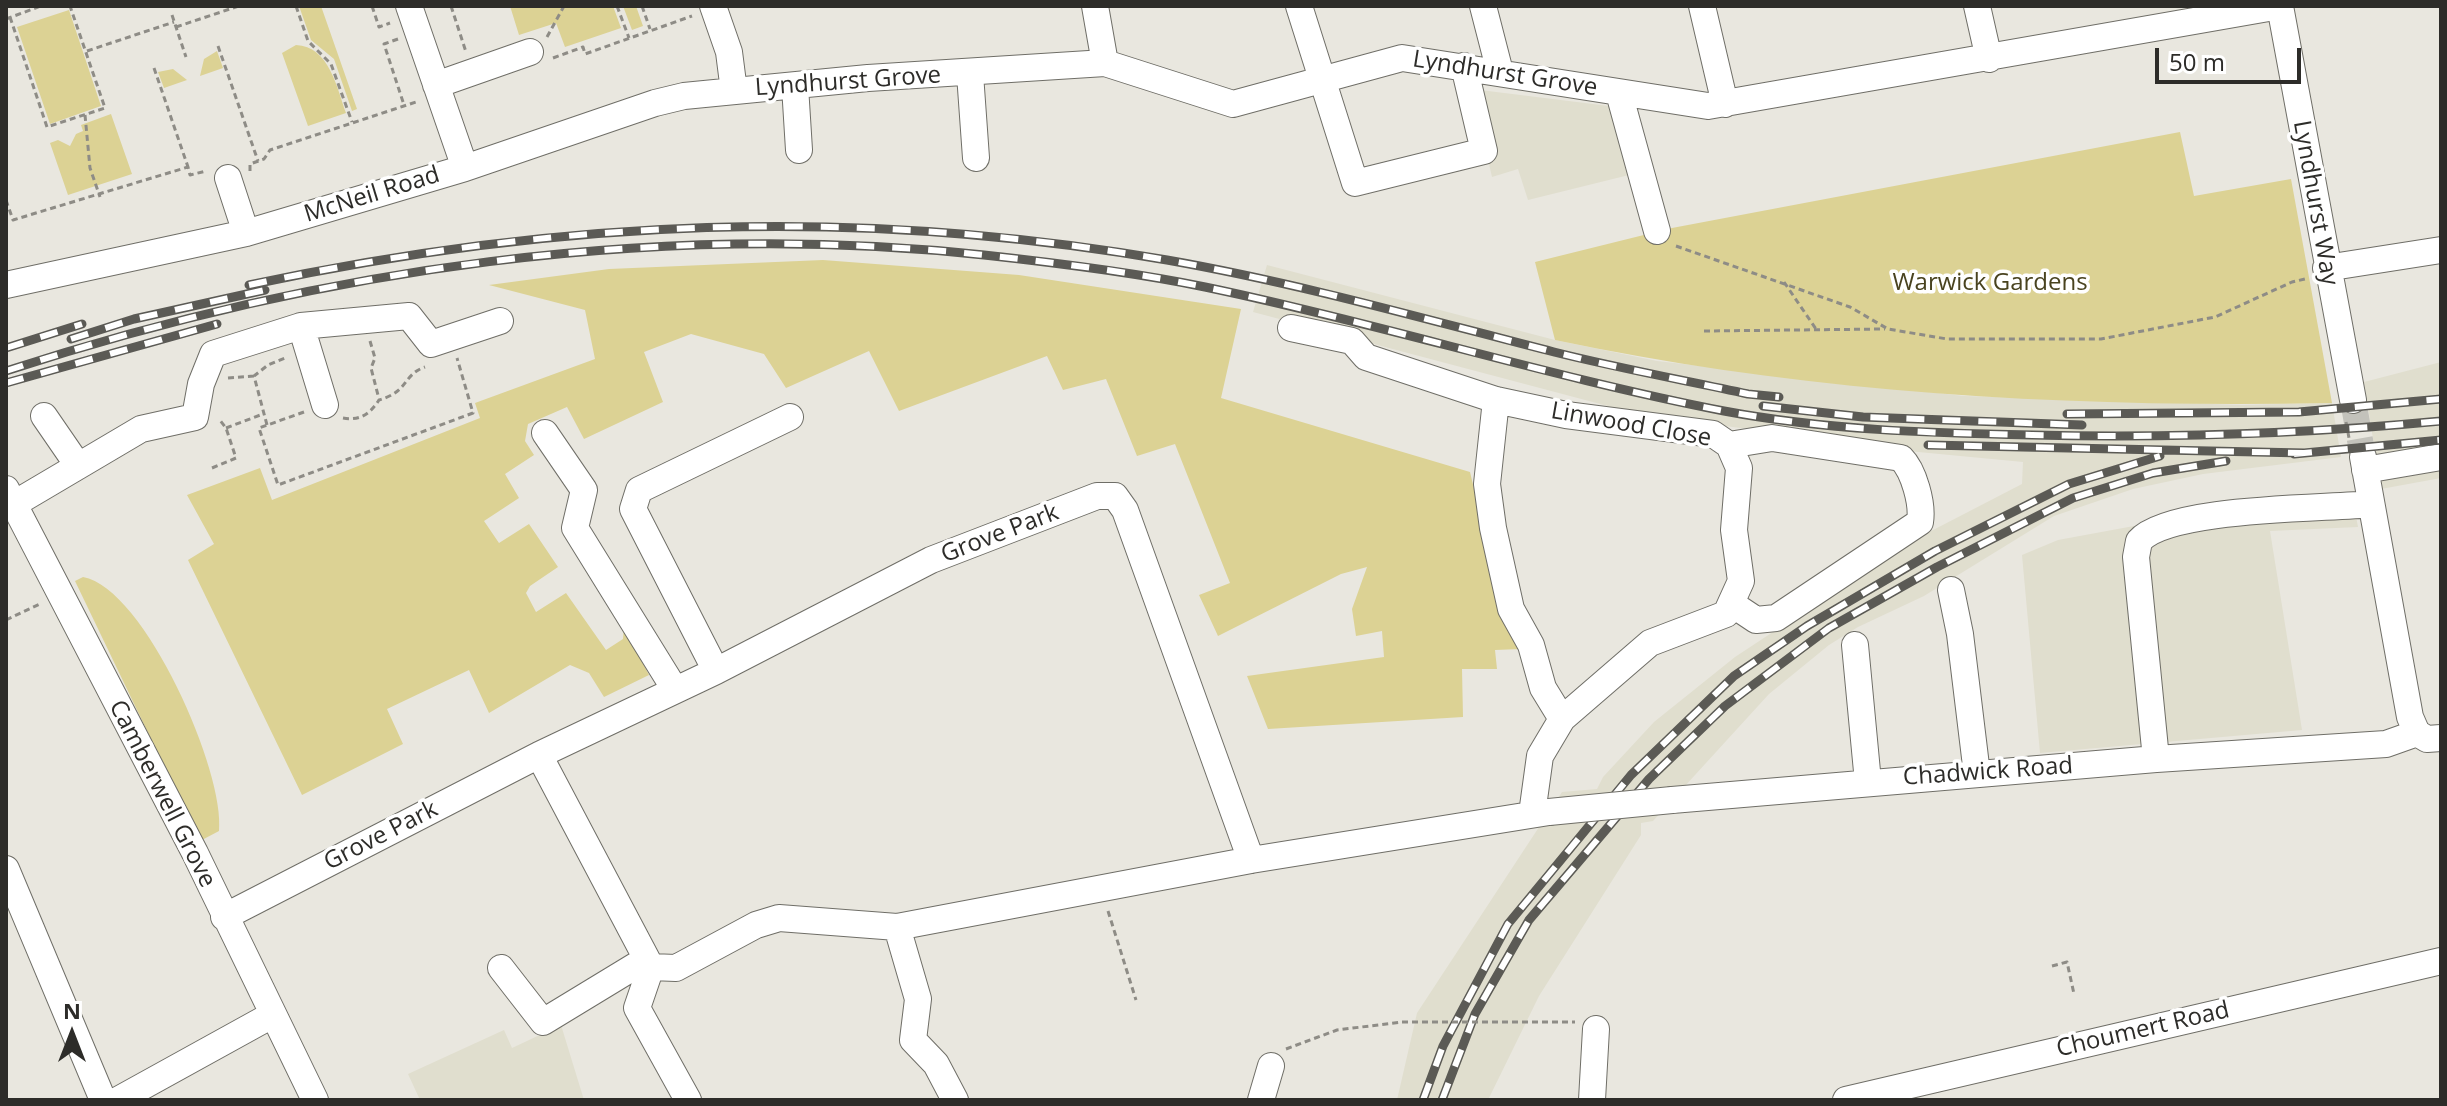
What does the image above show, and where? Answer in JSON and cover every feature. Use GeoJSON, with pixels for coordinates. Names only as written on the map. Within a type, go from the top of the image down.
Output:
{"type":"FeatureCollection","features":[{"type":"Feature","properties":{"kind":"street"},"geometry":{"type":"LineString","coordinates":[[1095,6],[1105,63]]}},
{"type":"Feature","properties":{"kind":"street"},"geometry":{"type":"LineString","coordinates":[[1299,6],[1355,183],[1484,151],[1464,66]]}},
{"type":"Feature","properties":{"kind":"street"},"geometry":{"type":"LineString","coordinates":[[1483,6],[1500,72]]}},
{"type":"Feature","properties":{"kind":"street"},"geometry":{"type":"LineString","coordinates":[[1702,6],[1725,104]]}},
{"type":"Feature","properties":{"kind":"street"},"geometry":{"type":"LineString","coordinates":[[1977,6],[1989,59]]}},
{"type":"Feature","properties":{"kind":"street","name":"Lyndhurst Grove"},"geometry":{"type":"LineString","coordinates":[[734,91],[868,78],[970,74],[1105,63],[1233,104],[1402,58],[1688,105],[1725,104],[2280,6]]}},
{"type":"Feature","properties":{"kind":"street","name":"Lyndhurst Way"},"geometry":{"type":"LineString","coordinates":[[2280,6],[2319,273],[2353,400]]}},
{"type":"Feature","properties":{"kind":"street"},"geometry":{"type":"LineString","coordinates":[[714,7],[729,52],[734,91]]}},
{"type":"Feature","properties":{"kind":"street"},"geometry":{"type":"LineString","coordinates":[[402,19],[438,91],[465,168]]}},
{"type":"Feature","properties":{"kind":"street"},"geometry":{"type":"LineString","coordinates":[[438,91],[536,57]]}},
{"type":"Feature","properties":{"kind":"street"},"geometry":{"type":"LineString","coordinates":[[970,74],[976,158]]}},
{"type":"Feature","properties":{"kind":"street"},"geometry":{"type":"LineString","coordinates":[[795,86],[799,150]]}},
{"type":"Feature","properties":{"kind":"street","name":"McNeil Road"},"geometry":{"type":"LineString","coordinates":[[6,285],[246,233],[465,168],[655,103],[734,91]]}},
{"type":"Feature","properties":{"kind":"street"},"geometry":{"type":"LineString","coordinates":[[1619,93],[1657,231]]}},
{"type":"Feature","properties":{"kind":"street"},"geometry":{"type":"LineString","coordinates":[[228,178],[246,233]]}},
{"type":"Feature","properties":{"kind":"street"},"geometry":{"type":"LineString","coordinates":[[2319,273],[2441,250]]}},
{"type":"Feature","properties":{"kind":"street"},"geometry":{"type":"LineString","coordinates":[[10,497],[141,429],[195,417],[201,384],[213,354],[305,338],[365,322],[409,316],[440,349],[500,321]]}},
{"type":"Feature","properties":{"kind":"street","name":"Linwood Close"},"geometry":{"type":"LineString","coordinates":[[1291,328],[1352,341],[1366,357],[1496,400],[1566,415],[1713,434],[1729,445],[1739,468],[1734,530],[1741,581],[1732,604]]}},
{"type":"Feature","properties":{"kind":"street"},"geometry":{"type":"LineString","coordinates":[[305,338],[325,405]]}},
{"type":"Feature","properties":{"kind":"street"},"geometry":{"type":"LineString","coordinates":[[1496,400],[1487,484],[1493,528],[1511,609],[1531,645],[1543,688],[1562,719]]}},
{"type":"Feature","properties":{"kind":"street"},"geometry":{"type":"LineString","coordinates":[[44,416],[77,464]]}},
{"type":"Feature","properties":{"kind":"street"},"geometry":{"type":"LineString","coordinates":[[716,671],[633,509],[639,490],[790,417]]}},
{"type":"Feature","properties":{"kind":"street"},"geometry":{"type":"LineString","coordinates":[[545,433],[584,490],[575,528],[674,688]]}},
{"type":"Feature","properties":{"kind":"street"},"geometry":{"type":"LineString","coordinates":[[501,968],[543,1022],[648,964],[676,968],[756,925],[779,918],[897,927],[1251,860],[1541,813],[1540,756],[1562,719],[1650,643],[1726,614],[1732,604],[1756,620],[1776,618],[1920,522],[1921,512],[1909,466],[1901,458],[1772,438],[1729,445]]}},
{"type":"Feature","properties":{"kind":"street"},"geometry":{"type":"LineString","coordinates":[[2429,736],[2410,717],[2364,464],[2441,457]]}},
{"type":"Feature","properties":{"kind":"street","name":"Grove Park"},"geometry":{"type":"LineString","coordinates":[[224,917],[539,755],[674,688],[716,671],[931,560],[1097,496],[1115,496],[1125,510],[1251,860]]}},
{"type":"Feature","properties":{"kind":"street","name":"Camberwell Grove"},"geometry":{"type":"LineString","coordinates":[[10,497],[195,853],[315,1100]]}},
{"type":"Feature","properties":{"kind":"street"},"geometry":{"type":"LineString","coordinates":[[2156,759],[2136,557],[2139,541],[2153,530],[2210,518],[2371,504]]}},
{"type":"Feature","properties":{"kind":"street"},"geometry":{"type":"LineString","coordinates":[[1951,590],[1960,634],[1977,774]]}},
{"type":"Feature","properties":{"kind":"street"},"geometry":{"type":"LineString","coordinates":[[1855,645],[1868,782]]}},
{"type":"Feature","properties":{"kind":"street","name":"Chadwick Road"},"geometry":{"type":"LineString","coordinates":[[1541,813],[1868,782],[2386,744],[2429,736]]}},
{"type":"Feature","properties":{"kind":"street"},"geometry":{"type":"LineString","coordinates":[[539,755],[648,964],[637,1008],[688,1100]]}},
{"type":"Feature","properties":{"kind":"street"},"geometry":{"type":"LineString","coordinates":[[6,869],[103,1100]]}},
{"type":"Feature","properties":{"kind":"street"},"geometry":{"type":"LineString","coordinates":[[897,927],[918,999],[913,1040],[936,1064],[955,1100]]}},
{"type":"Feature","properties":{"kind":"street","name":"Choumert Road"},"geometry":{"type":"LineString","coordinates":[[1846,1100],[2441,961]]}},
{"type":"Feature","properties":{"kind":"street"},"geometry":{"type":"LineString","coordinates":[[118,1100],[272,1015]]}},
{"type":"Feature","properties":{"kind":"street"},"geometry":{"type":"LineString","coordinates":[[1586,1026],[1592,1100]]}},
{"type":"Feature","properties":{"kind":"street"},"geometry":{"type":"LineString","coordinates":[[1261,1100],[1271,1066]]}},
{"type":"Feature","properties":{"kind":"path"},"geometry":{"type":"LineString","coordinates":[[41,6],[7,19],[47,127],[105,108],[70,6]]}},
{"type":"Feature","properties":{"kind":"path"},"geometry":{"type":"LineString","coordinates":[[176,27],[239,6]]}},
{"type":"Feature","properties":{"kind":"path"},"geometry":{"type":"LineString","coordinates":[[296,6],[308,41],[331,64],[352,122]]}},
{"type":"Feature","properties":{"kind":"path"},"geometry":{"type":"LineString","coordinates":[[372,6],[379,27],[402,19],[402,37],[384,44],[404,105]]}},
{"type":"Feature","properties":{"kind":"path"},"geometry":{"type":"LineString","coordinates":[[451,6],[460,34]]}},
{"type":"Feature","properties":{"kind":"path"},"geometry":{"type":"LineString","coordinates":[[617,6],[629,38]]}},
{"type":"Feature","properties":{"kind":"path"},"geometry":{"type":"LineString","coordinates":[[642,6],[650,31]]}},
{"type":"Feature","properties":{"kind":"path"},"geometry":{"type":"LineString","coordinates":[[536,57],[583,47],[585,54],[714,7]]}},
{"type":"Feature","properties":{"kind":"path"},"geometry":{"type":"LineString","coordinates":[[172,15],[186,57]]}},
{"type":"Feature","properties":{"kind":"path"},"geometry":{"type":"LineString","coordinates":[[86,51],[174,22]]}},
{"type":"Feature","properties":{"kind":"path"},"geometry":{"type":"LineString","coordinates":[[218,46],[258,161]]}},
{"type":"Feature","properties":{"kind":"path"},"geometry":{"type":"LineString","coordinates":[[154,68],[190,175],[203,171],[213,175],[216,182],[252,170],[250,164],[270,150],[438,91]]}},
{"type":"Feature","properties":{"kind":"path"},"geometry":{"type":"LineString","coordinates":[[85,115],[90,168],[100,197]]}},
{"type":"Feature","properties":{"kind":"path"},"geometry":{"type":"LineString","coordinates":[[6,200],[9,216],[13,220],[100,197],[188,167]]}},
{"type":"Feature","properties":{"kind":"path"},"geometry":{"type":"LineString","coordinates":[[1657,231],[1671,245],[1850,307],[1888,329]]}},
{"type":"Feature","properties":{"kind":"path"},"geometry":{"type":"LineString","coordinates":[[1704,331],[1888,329],[1947,339],[2101,339],[2215,317],[2319,273]]}},
{"type":"Feature","properties":{"kind":"path"},"geometry":{"type":"LineString","coordinates":[[1784,282],[1816,329]]}},
{"type":"Feature","properties":{"kind":"path"},"geometry":{"type":"LineString","coordinates":[[365,322],[375,358],[371,368],[379,400]]}},
{"type":"Feature","properties":{"kind":"path"},"geometry":{"type":"LineString","coordinates":[[267,425],[254,376],[305,338]]}},
{"type":"Feature","properties":{"kind":"path"},"geometry":{"type":"LineString","coordinates":[[440,349],[473,413],[278,485],[259,428],[325,405],[329,415],[352,420],[371,413],[379,400],[398,394],[414,371],[440,349]]}},
{"type":"Feature","properties":{"kind":"path"},"geometry":{"type":"LineString","coordinates":[[226,428],[263,414]]}},
{"type":"Feature","properties":{"kind":"path"},"geometry":{"type":"LineString","coordinates":[[195,417],[220,420],[226,428],[236,458],[212,468]]}},
{"type":"Feature","properties":{"kind":"path"},"geometry":{"type":"LineString","coordinates":[[6,620],[60,594]]}},
{"type":"Feature","properties":{"kind":"path"},"geometry":{"type":"LineString","coordinates":[[1099,889],[1121,945],[1123,964],[1136,1000]]}},
{"type":"Feature","properties":{"kind":"path"},"geometry":{"type":"LineString","coordinates":[[2052,966],[2067,962],[2074,994]]}},
{"type":"Feature","properties":{"kind":"path"},"geometry":{"type":"LineString","coordinates":[[1271,1066],[1295,1044],[1337,1030],[1402,1022],[1586,1026]]}},
{"type":"Feature","properties":{"kind":"shaded area"},"geometry":{"type":"Polygon","coordinates":[[[1472,89],[1609,106],[1629,175],[1528,200],[1518,169],[1492,177],[1472,89]]]}},
{"type":"Feature","properties":{"kind":"shaded area"},"geometry":{"type":"Polygon","coordinates":[[[1267,265],[1555,340],[1657,361],[1964,396],[2242,405],[2332,403],[2341,457],[2203,474],[2133,489],[2054,516],[1924,596],[1858,627],[1829,645],[1769,694],[1653,821],[1641,823],[1641,835],[1539,996],[1488,1100],[1397,1100],[1417,1013],[1562,792],[1597,789],[1603,777],[1654,722],[1735,657],[1908,543],[2022,484],[2023,462],[1908,451],[1638,414],[1253,312],[1267,265]]]}},
{"type":"Feature","properties":{"kind":"shaded area"},"geometry":{"type":"Polygon","coordinates":[[[2441,362],[2441,478],[2381,489],[2364,382],[2441,362]]]}},
{"type":"Feature","properties":{"kind":"shaded area"},"geometry":{"type":"Polygon","coordinates":[[[2353,500],[2358,527],[2270,531],[2302,730],[2040,753],[2022,555],[2058,540],[2226,509],[2353,500]]]}},
{"type":"Feature","properties":{"kind":"shaded area"},"geometry":{"type":"Polygon","coordinates":[[[561,1025],[584,1100],[420,1100],[408,1074],[504,1030],[512,1048],[561,1025]]]}},
{"type":"Feature","properties":{"kind":"green space"},"geometry":{"type":"Polygon","coordinates":[[[299,6],[321,6],[357,109],[352,111],[334,59],[311,40],[299,6]]]}},
{"type":"Feature","properties":{"kind":"green space"},"geometry":{"type":"Polygon","coordinates":[[[510,6],[613,6],[621,28],[565,47],[556,23],[519,35],[510,6]]]}},
{"type":"Feature","properties":{"kind":"green space"},"geometry":{"type":"Polygon","coordinates":[[[623,6],[636,6],[643,26],[632,30],[623,6]]]}},
{"type":"Feature","properties":{"kind":"green space"},"geometry":{"type":"Polygon","coordinates":[[[69,10],[101,106],[50,124],[17,27],[69,10]]]}},
{"type":"Feature","properties":{"kind":"green space"},"geometry":{"type":"Polygon","coordinates":[[[296,45],[307,47],[324,60],[346,113],[308,126],[282,53],[296,45]]]}},
{"type":"Feature","properties":{"kind":"green space"},"geometry":{"type":"Polygon","coordinates":[[[217,51],[223,68],[200,76],[204,59],[217,51]]]}},
{"type":"Feature","properties":{"kind":"green space"},"geometry":{"type":"Polygon","coordinates":[[[173,69],[187,80],[164,88],[158,72],[173,69]]]}},
{"type":"Feature","properties":{"kind":"green space"},"geometry":{"type":"Polygon","coordinates":[[[111,114],[132,174],[68,195],[50,143],[58,140],[70,146],[76,134],[83,131],[81,125],[111,114]]]}},
{"type":"Feature","properties":{"kind":"green space","name":"Warwick Gardens"},"geometry":{"type":"Polygon","coordinates":[[[2180,132],[2194,196],[2291,179],[2332,403],[2137,403],[1942,394],[1748,373],[1555,340],[1535,262],[1672,228],[2180,132]]]}},
{"type":"Feature","properties":{"kind":"green space"},"geometry":{"type":"Polygon","coordinates":[[[823,260],[1019,275],[1241,309],[1221,398],[1470,472],[1503,610],[1521,649],[1495,650],[1497,669],[1462,669],[1463,717],[1268,729],[1247,676],[1384,657],[1382,631],[1356,636],[1352,609],[1367,567],[1341,574],[1218,636],[1199,595],[1230,583],[1175,444],[1137,456],[1106,379],[1063,390],[1047,356],[899,411],[869,351],[786,388],[764,354],[691,334],[644,352],[663,402],[584,439],[567,407],[528,424],[525,441],[534,455],[505,474],[519,498],[484,521],[499,543],[529,524],[558,567],[530,586],[526,593],[536,612],[566,593],[606,650],[623,639],[624,627],[649,675],[604,697],[589,673],[570,665],[489,713],[469,670],[387,709],[403,744],[302,795],[188,560],[214,544],[187,495],[260,468],[272,500],[480,418],[475,403],[595,359],[585,310],[489,285],[609,269],[823,260]]]}},
{"type":"Feature","properties":{"kind":"green space"},"geometry":{"type":"Polygon","coordinates":[[[83,577],[107,589],[131,613],[155,647],[177,687],[195,728],[218,804],[219,831],[200,841],[75,581],[83,577]]]}},
{"type":"Feature","properties":{"kind":"tunnel"},"geometry":{"type":"LineString","coordinates":[[2353,400],[2363,457]]}},
{"type":"Feature","properties":{"kind":"railway"},"geometry":{"type":"LineString","coordinates":[[249,285],[364,263],[479,246],[593,234],[707,228],[821,227],[935,232],[1051,243],[1216,269],[1602,363],[1748,394],[1779,397]]}},
{"type":"Feature","properties":{"kind":"railway"},"geometry":{"type":"LineString","coordinates":[[6,371],[124,335],[245,305],[367,280],[489,262],[613,249],[737,244],[861,246],[1012,258],[1178,282],[1270,301],[1659,397],[1724,411],[1800,422],[1916,432],[2135,436],[2288,432],[2441,421]]}},
{"type":"Feature","properties":{"kind":"railway"},"geometry":{"type":"LineString","coordinates":[[71,339],[134,319],[265,290]]}},
{"type":"Feature","properties":{"kind":"railway"},"geometry":{"type":"LineString","coordinates":[[6,348],[82,324]]}},
{"type":"Feature","properties":{"kind":"railway"},"geometry":{"type":"LineString","coordinates":[[6,383],[217,324]]}},
{"type":"Feature","properties":{"kind":"railway"},"geometry":{"type":"LineString","coordinates":[[2067,414],[2299,412],[2441,399]]}},
{"type":"Feature","properties":{"kind":"railway"},"geometry":{"type":"LineString","coordinates":[[1763,406],[1863,417],[2082,425]]}},
{"type":"Feature","properties":{"kind":"railway"},"geometry":{"type":"LineString","coordinates":[[2294,454],[2441,440]]}},
{"type":"Feature","properties":{"kind":"railway"},"geometry":{"type":"LineString","coordinates":[[1928,445],[2304,453]]}},
{"type":"Feature","properties":{"kind":"railway"},"geometry":{"type":"LineString","coordinates":[[1423,1100],[1443,1046],[1508,924],[1631,775],[1734,676],[1807,626],[1935,551],[2069,484],[2160,456]]}},
{"type":"Feature","properties":{"kind":"railway"},"geometry":{"type":"LineString","coordinates":[[1442,1100],[1475,1014],[1529,920],[1649,779],[1725,706],[1829,628],[1937,567],[2073,498],[2153,473],[2226,461]]}}]}
